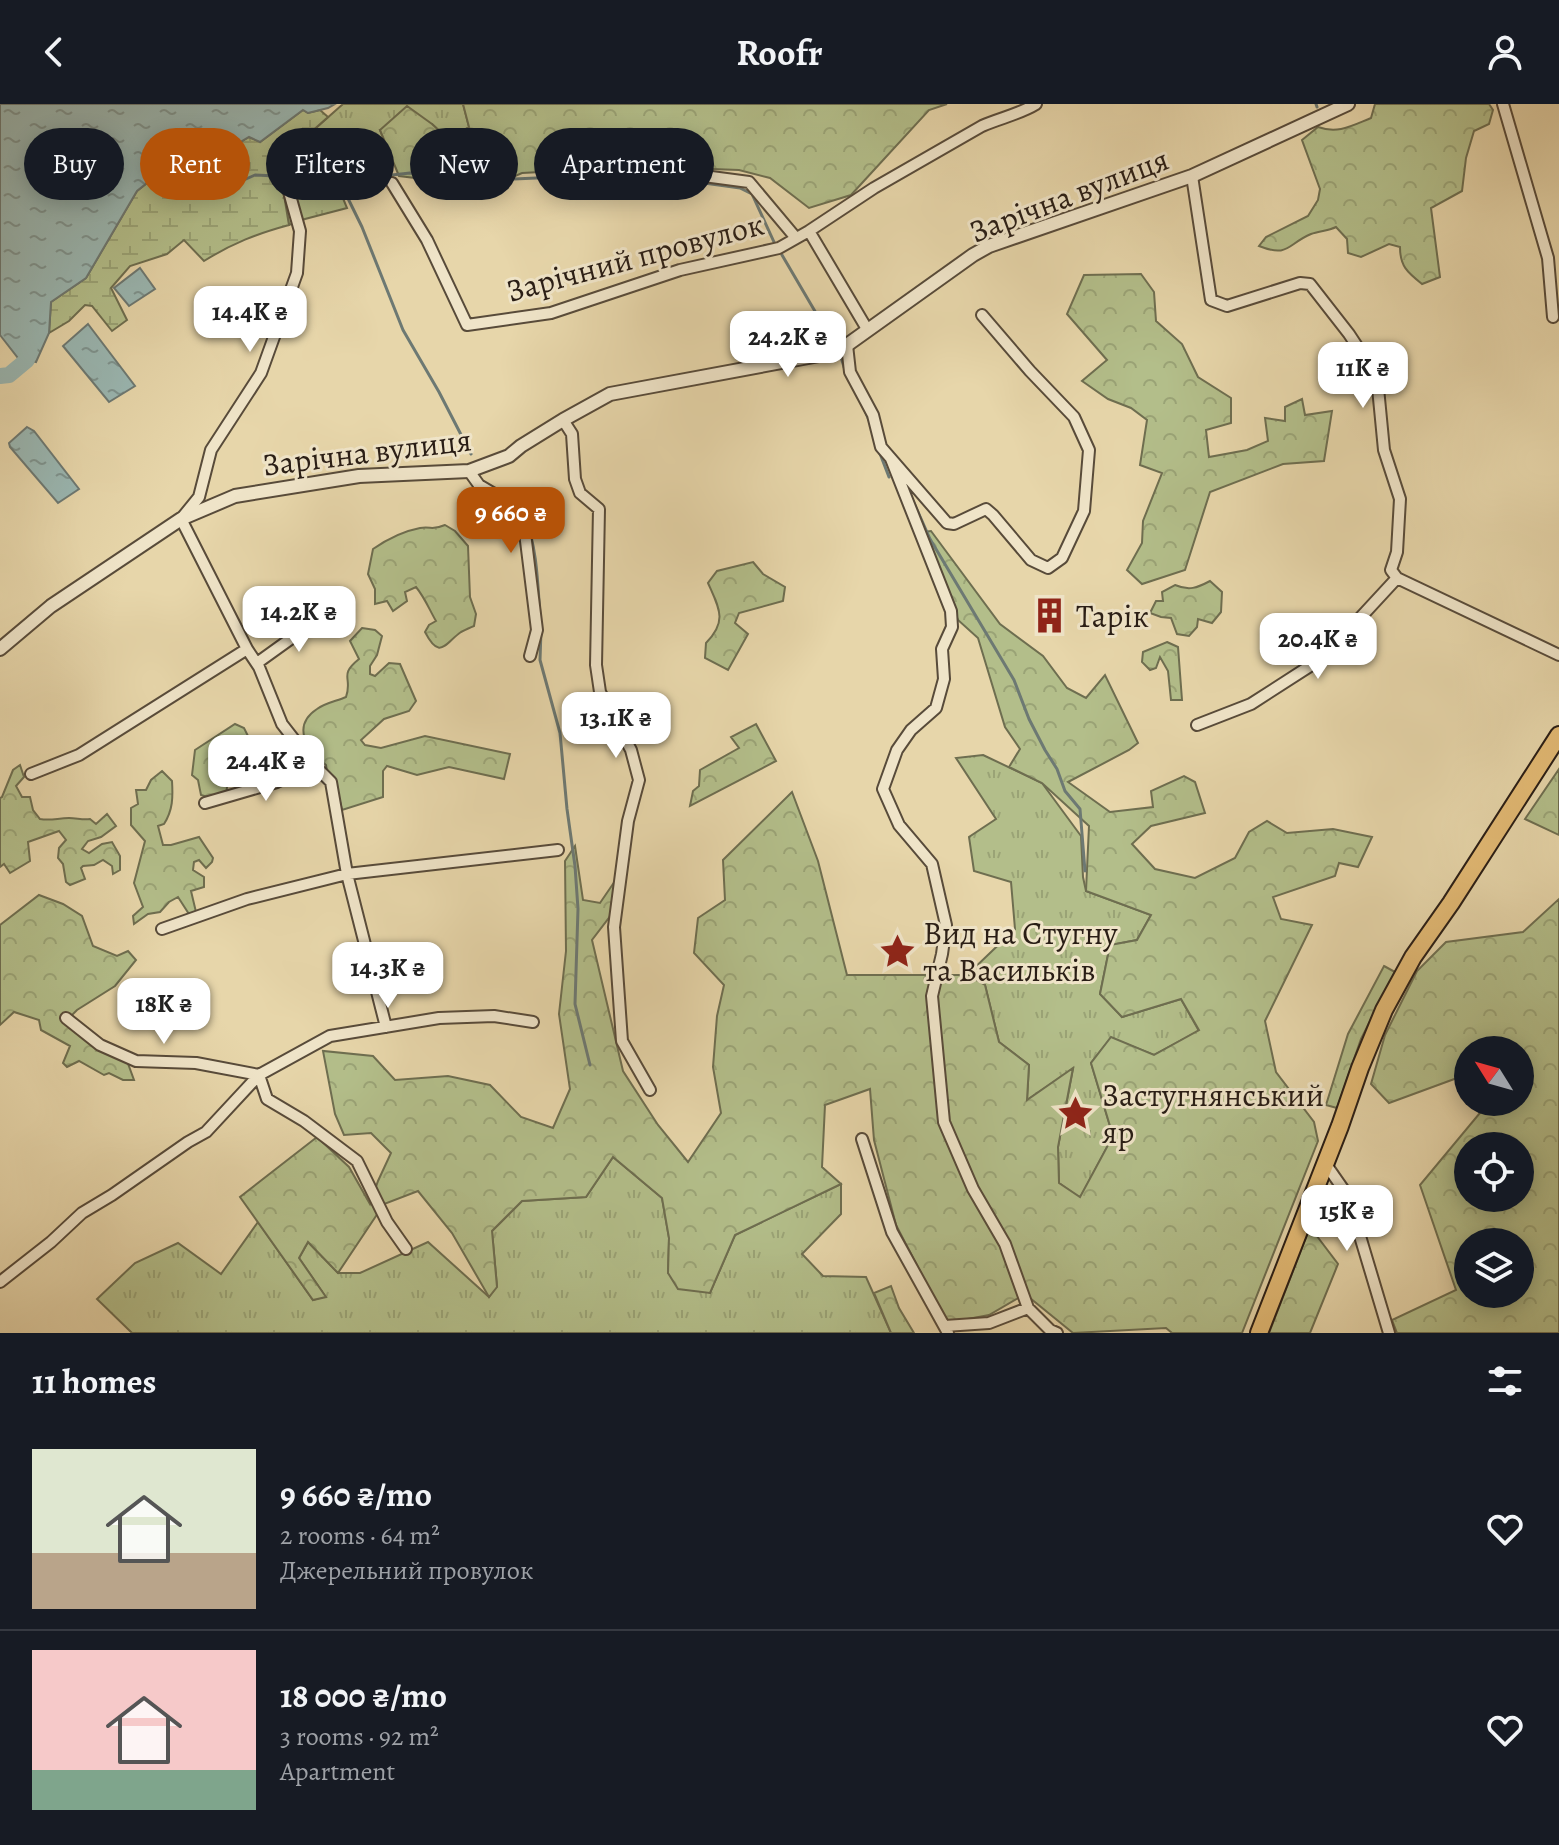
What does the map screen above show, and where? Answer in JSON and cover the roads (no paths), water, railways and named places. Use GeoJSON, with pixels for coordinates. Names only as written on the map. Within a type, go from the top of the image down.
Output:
{"type":"FeatureCollection","features":[{"type":"Feature","properties":{"kind":"main road"},"geometry":{"type":"LineString","coordinates":[[1259,1333],[1384,1010],[1413,957],[1559,735]]}},
{"type":"Feature","properties":{"kind":"street","name":"Зарічний провулок"},"geometry":{"type":"LineString","coordinates":[[394,186],[427,240],[467,325],[551,313],[680,270],[779,248],[874,188],[982,126],[1026,111],[1036,104]]}},
{"type":"Feature","properties":{"kind":"street","name":"Зарічна вулиця"},"geometry":{"type":"LineString","coordinates":[[0,649],[51,606],[181,519],[235,496],[359,476],[469,471],[509,456],[563,420],[610,394],[830,353],[847,345],[989,246],[1192,176],[1348,104]]}},
{"type":"Feature","properties":{"kind":"street"},"geometry":{"type":"LineString","coordinates":[[1503,104],[1548,258],[1553,317]]}},
{"type":"Feature","properties":{"kind":"street"},"geometry":{"type":"LineString","coordinates":[[1192,176],[1211,300],[1227,306],[1300,283],[1310,284],[1374,372],[1384,450],[1400,499],[1397,552],[1391,570],[1397,578],[1559,655]]}},
{"type":"Feature","properties":{"kind":"street"},"geometry":{"type":"LineString","coordinates":[[714,177],[749,182],[796,238]]}},
{"type":"Feature","properties":{"kind":"street"},"geometry":{"type":"LineString","coordinates":[[291,200],[300,231],[297,273],[261,373],[211,450],[199,497],[181,519],[257,663],[282,724],[331,782],[347,874],[386,1027]]}},
{"type":"Feature","properties":{"kind":"street"},"geometry":{"type":"LineString","coordinates":[[809,231],[867,329]]}},
{"type":"Feature","properties":{"kind":"street"},"geometry":{"type":"LineString","coordinates":[[847,345],[850,372],[873,415],[881,447],[947,523],[954,524],[986,509],[1031,560],[1048,568],[1062,558],[1084,511],[1089,450],[1074,417],[982,315]]}},
{"type":"Feature","properties":{"kind":"street"},"geometry":{"type":"LineString","coordinates":[[563,420],[572,434],[575,479],[580,493],[599,509],[596,665],[600,692],[631,750],[639,780],[628,821],[614,927],[622,1041],[650,1090]]}},
{"type":"Feature","properties":{"kind":"street"},"geometry":{"type":"LineString","coordinates":[[891,459],[951,611],[952,627],[942,649],[944,679],[936,708],[911,730],[897,750],[883,789],[899,825],[932,864],[946,925],[932,996],[944,1122],[969,1181],[1005,1244],[1028,1308],[1057,1333]]}},
{"type":"Feature","properties":{"kind":"street"},"geometry":{"type":"LineString","coordinates":[[469,471],[479,485],[501,498],[516,513],[525,533],[537,630],[530,656]]}},
{"type":"Feature","properties":{"kind":"street"},"geometry":{"type":"LineString","coordinates":[[1197,725],[1251,704],[1324,657],[1397,578]]}},
{"type":"Feature","properties":{"kind":"street"},"geometry":{"type":"LineString","coordinates":[[257,663],[321,617]]}},
{"type":"Feature","properties":{"kind":"street"},"geometry":{"type":"LineString","coordinates":[[31,774],[79,755],[247,649]]}},
{"type":"Feature","properties":{"kind":"street"},"geometry":{"type":"LineString","coordinates":[[205,803],[277,782],[314,765]]}},
{"type":"Feature","properties":{"kind":"street"},"geometry":{"type":"LineString","coordinates":[[162,929],[247,899],[347,874],[558,850]]}},
{"type":"Feature","properties":{"kind":"street"},"geometry":{"type":"LineString","coordinates":[[0,1282],[82,1213],[206,1132],[259,1075],[330,1036],[439,1018],[494,1016],[533,1022]]}},
{"type":"Feature","properties":{"kind":"street"},"geometry":{"type":"LineString","coordinates":[[66,1018],[100,1045],[136,1061],[196,1063],[259,1075]]}},
{"type":"Feature","properties":{"kind":"street"},"geometry":{"type":"LineString","coordinates":[[259,1075],[267,1099],[304,1121],[357,1161],[387,1222],[406,1249]]}},
{"type":"Feature","properties":{"kind":"street"},"geometry":{"type":"LineString","coordinates":[[862,1139],[892,1232],[947,1330],[989,1323],[1028,1308]]}},
{"type":"Feature","properties":{"kind":"street"},"geometry":{"type":"LineString","coordinates":[[1325,1163],[1348,1196],[1389,1333]]}},
{"type":"Feature","properties":{"kind":"water"},"geometry":{"type":"Polygon","coordinates":[[[0,104],[335,104],[308,113],[303,110],[279,128],[266,128],[266,138],[260,142],[250,137],[250,128],[140,128],[140,189],[86,278],[51,302],[49,333],[36,362],[18,358],[0,335],[0,104]]]}},
{"type":"Feature","properties":{"kind":"water"},"geometry":{"type":"Polygon","coordinates":[[[140,268],[155,289],[129,306],[114,288],[140,268]]]}},
{"type":"Feature","properties":{"kind":"water"},"geometry":{"type":"Polygon","coordinates":[[[88,324],[135,386],[109,402],[63,346],[88,324]]]}},
{"type":"Feature","properties":{"kind":"water"},"geometry":{"type":"Polygon","coordinates":[[[27,427],[34,431],[79,489],[58,503],[10,447],[9,443],[27,427]]]}},
{"type":"Feature","properties":{"kind":"waterway"},"geometry":{"type":"LineString","coordinates":[[394,175],[410,173],[490,180],[654,176],[740,188],[752,194],[774,242]]}},
{"type":"Feature","properties":{"kind":"waterway"},"geometry":{"type":"LineString","coordinates":[[250,177],[337,176],[362,227],[403,330],[471,454]]}},
{"type":"Feature","properties":{"kind":"waterway"},"geometry":{"type":"LineString","coordinates":[[782,255],[833,342]]}},
{"type":"Feature","properties":{"kind":"waterway"},"geometry":{"type":"LineString","coordinates":[[0,376],[9,375],[27,360],[32,338]]}},
{"type":"Feature","properties":{"kind":"waterway"},"geometry":{"type":"LineString","coordinates":[[841,357],[845,370]]}},
{"type":"Feature","properties":{"kind":"waterway"},"geometry":{"type":"LineString","coordinates":[[863,406],[871,425]]}},
{"type":"Feature","properties":{"kind":"waterway"},"geometry":{"type":"LineString","coordinates":[[879,451],[889,477]]}},
{"type":"Feature","properties":{"kind":"waterway"},"geometry":{"type":"LineString","coordinates":[[914,503],[930,539],[1014,680],[1029,719],[1057,769],[1065,791],[1080,809],[1085,871]]}},
{"type":"Feature","properties":{"kind":"waterway"},"geometry":{"type":"LineString","coordinates":[[526,524],[535,555],[540,615]]}},
{"type":"Feature","properties":{"kind":"waterway"},"geometry":{"type":"LineString","coordinates":[[541,630],[540,660],[560,733],[575,866],[578,909],[575,1004],[590,1065]]}},
{"type":"Feature","properties":{"kind":"place","name":"Тарік"},"geometry":{"type":"Point","coordinates":[1050,616]}},
{"type":"Feature","properties":{"kind":"place","name":"Вид на Стугну та Васильків"},"geometry":{"type":"Point","coordinates":[897,951]}},
{"type":"Feature","properties":{"kind":"place","name":"Застугнянський яр"},"geometry":{"type":"Point","coordinates":[1076,1113]}}]}
